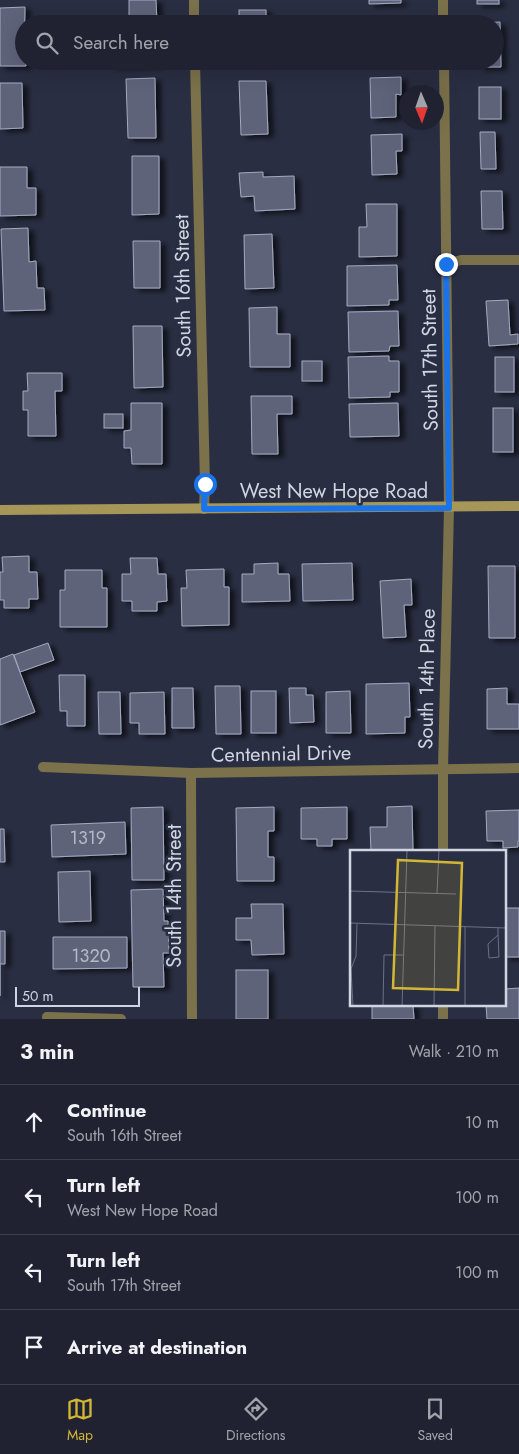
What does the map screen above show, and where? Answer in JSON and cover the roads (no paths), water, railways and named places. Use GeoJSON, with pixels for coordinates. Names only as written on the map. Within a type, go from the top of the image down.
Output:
{"type":"FeatureCollection","features":[{"type":"Feature","properties":{"kind":"main road","name":"West New Hope Road"},"geometry":{"type":"LineString","coordinates":[[0,510],[519,506]]}},
{"type":"Feature","properties":{"kind":"street"},"geometry":{"type":"LineString","coordinates":[[194,0],[194,15]]}},
{"type":"Feature","properties":{"kind":"street"},"geometry":{"type":"LineString","coordinates":[[443,0],[443,15]]}},
{"type":"Feature","properties":{"kind":"street","name":"South 16th Street"},"geometry":{"type":"LineString","coordinates":[[195,70],[205,484],[204,509]]}},
{"type":"Feature","properties":{"kind":"street","name":"South 17th Street"},"geometry":{"type":"LineString","coordinates":[[444,70],[449,508]]}},
{"type":"Feature","properties":{"kind":"street"},"geometry":{"type":"LineString","coordinates":[[446,264],[462,260],[519,260]]}},
{"type":"Feature","properties":{"kind":"street","name":"South 14th Place"},"geometry":{"type":"LineString","coordinates":[[443,850],[449,508]]}},
{"type":"Feature","properties":{"kind":"street","name":"Centennial Drive"},"geometry":{"type":"LineString","coordinates":[[43,767],[191,773],[519,768]]}},
{"type":"Feature","properties":{"kind":"street","name":"South 14th Street"},"geometry":{"type":"LineString","coordinates":[[191,773],[192,1019]]}},
{"type":"Feature","properties":{"kind":"street"},"geometry":{"type":"LineString","coordinates":[[444,1006],[444,1019]]}},
{"type":"Feature","properties":{"kind":"street"},"geometry":{"type":"LineString","coordinates":[[47,1018],[121,1019]]}}]}
